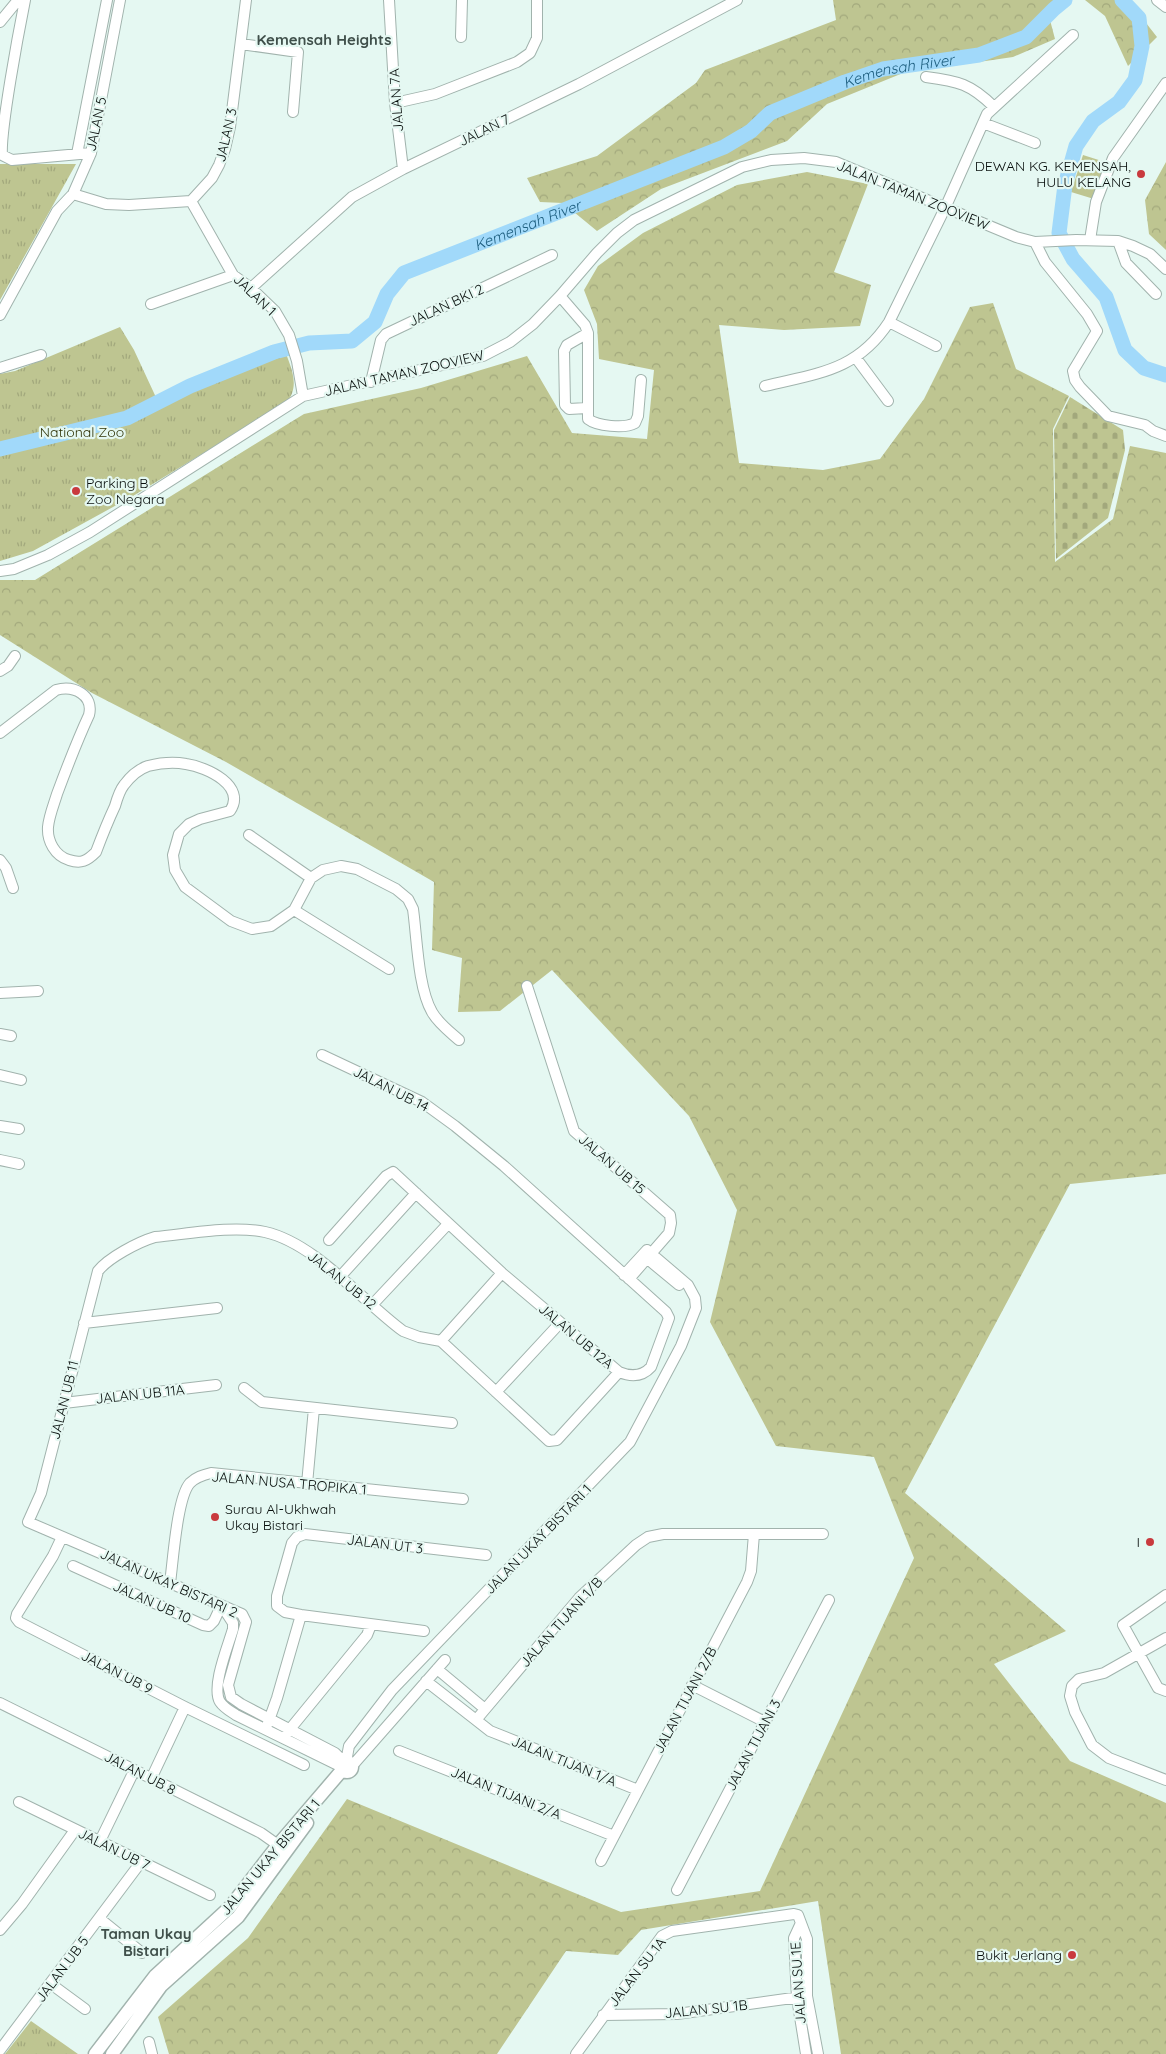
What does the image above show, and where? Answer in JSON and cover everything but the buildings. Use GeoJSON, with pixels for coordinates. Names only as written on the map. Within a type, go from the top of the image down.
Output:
{"type":"FeatureCollection","features":[{"type":"Feature","properties":{"kind":"street"},"geometry":{"type":"LineString","coordinates":[[0,22],[18,0]]}},
{"type":"Feature","properties":{"kind":"street"},"geometry":{"type":"LineString","coordinates":[[25,0],[1,119],[0,150],[2,155],[12,160],[91,153]]}},
{"type":"Feature","properties":{"kind":"street","name":"JALAN 5"},"geometry":{"type":"LineString","coordinates":[[77,154],[107,0]]}},
{"type":"Feature","properties":{"kind":"street","name":"JALAN 5"},"geometry":{"type":"LineString","coordinates":[[0,315],[57,212],[72,194],[91,153],[120,0]]}},
{"type":"Feature","properties":{"kind":"street","name":"JALAN 3"},"geometry":{"type":"LineString","coordinates":[[191,201],[212,178],[220,165],[225,149],[230,127],[246,0]]}},
{"type":"Feature","properties":{"kind":"street","name":"JALAN 7A"},"geometry":{"type":"LineString","coordinates":[[389,0],[395,103],[403,169]]}},
{"type":"Feature","properties":{"kind":"street"},"geometry":{"type":"LineString","coordinates":[[461,37],[462,0]]}},
{"type":"Feature","properties":{"kind":"street"},"geometry":{"type":"LineString","coordinates":[[395,103],[435,94],[517,62],[530,53],[537,38],[537,0]]}},
{"type":"Feature","properties":{"kind":"street","name":"JALAN 7"},"geometry":{"type":"LineString","coordinates":[[251,288],[352,196],[403,169],[579,84],[737,0]]}},
{"type":"Feature","properties":{"kind":"street"},"geometry":{"type":"LineString","coordinates":[[1157,0],[1166,7]]}},
{"type":"Feature","properties":{"kind":"street"},"geometry":{"type":"LineString","coordinates":[[765,386],[831,369],[856,358],[878,338],[889,322],[946,206],[987,114],[1073,35]]}},
{"type":"Feature","properties":{"kind":"street"},"geometry":{"type":"LineString","coordinates":[[241,44],[298,52],[293,112]]}},
{"type":"Feature","properties":{"kind":"street"},"geometry":{"type":"LineString","coordinates":[[926,77],[952,80],[967,86],[980,93],[994,107]]}},
{"type":"Feature","properties":{"kind":"street"},"geometry":{"type":"LineString","coordinates":[[1090,240],[1096,202],[1113,158],[1166,83]]}},
{"type":"Feature","properties":{"kind":"street"},"geometry":{"type":"LineString","coordinates":[[983,123],[1035,142]]}},
{"type":"Feature","properties":{"kind":"street","name":"JALAN TAMAN ZOOVIEW"},"geometry":{"type":"LineString","coordinates":[[0,571],[14,569],[48,555],[90,532],[302,396],[483,356],[510,342],[533,324],[597,253],[617,233],[634,220],[742,167],[771,160],[804,158],[836,162],[946,206],[1016,237],[1040,242]]}},
{"type":"Feature","properties":{"kind":"street"},"geometry":{"type":"LineString","coordinates":[[72,194],[106,204],[129,206],[191,201]]}},
{"type":"Feature","properties":{"kind":"street","name":"JALAN 1"},"geometry":{"type":"LineString","coordinates":[[191,201],[233,275],[251,288],[276,311],[289,334],[297,361],[302,396]]}},
{"type":"Feature","properties":{"kind":"street"},"geometry":{"type":"LineString","coordinates":[[1166,270],[1150,254],[1118,241],[1076,240],[1040,242],[1045,262],[1087,314],[1097,331],[1073,370],[1075,380],[1108,416],[1145,425],[1153,431],[1166,436]]}},
{"type":"Feature","properties":{"kind":"street"},"geometry":{"type":"LineString","coordinates":[[1118,241],[1126,263],[1156,294]]}},
{"type":"Feature","properties":{"kind":"street","name":"JALAN BKI 2"},"geometry":{"type":"LineString","coordinates":[[371,382],[381,340],[386,334],[552,255]]}},
{"type":"Feature","properties":{"kind":"street"},"geometry":{"type":"LineString","coordinates":[[151,304],[233,275]]}},
{"type":"Feature","properties":{"kind":"street"},"geometry":{"type":"LineString","coordinates":[[560,296],[585,325],[588,333],[588,419],[594,424],[629,427],[635,423],[638,416],[641,380]]}},
{"type":"Feature","properties":{"kind":"street"},"geometry":{"type":"LineString","coordinates":[[889,322],[936,346]]}},
{"type":"Feature","properties":{"kind":"street"},"geometry":{"type":"LineString","coordinates":[[587,408],[569,409],[565,405],[564,351],[567,345],[588,333]]}},
{"type":"Feature","properties":{"kind":"street"},"geometry":{"type":"LineString","coordinates":[[0,368],[41,355]]}},
{"type":"Feature","properties":{"kind":"street"},"geometry":{"type":"LineString","coordinates":[[856,358],[888,400]]}},
{"type":"Feature","properties":{"kind":"street"},"geometry":{"type":"LineString","coordinates":[[0,671],[8,666],[15,656]]}},
{"type":"Feature","properties":{"kind":"street"},"geometry":{"type":"LineString","coordinates":[[0,733],[56,690],[66,687],[76,689],[89,701],[91,708],[70,758],[50,815],[48,836],[52,847],[59,856],[80,862],[89,859],[96,852],[123,786],[134,774],[146,767],[187,764],[210,772],[231,788],[235,796],[234,804],[230,811],[200,819],[189,824],[179,834],[173,855],[175,870],[185,886],[231,921],[252,929],[271,926],[294,910],[311,878],[323,870],[341,866],[357,869],[396,889],[408,899],[413,909],[425,997],[432,1013],[459,1040]]}},
{"type":"Feature","properties":{"kind":"street"},"geometry":{"type":"LineString","coordinates":[[249,835],[311,878]]}},
{"type":"Feature","properties":{"kind":"street"},"geometry":{"type":"LineString","coordinates":[[0,860],[6,868],[13,888]]}},
{"type":"Feature","properties":{"kind":"street"},"geometry":{"type":"LineString","coordinates":[[294,910],[389,969]]}},
{"type":"Feature","properties":{"kind":"street","name":"JALAN UB 15"},"geometry":{"type":"LineString","coordinates":[[528,986],[574,1131],[670,1215],[669,1233],[627,1277]]}},
{"type":"Feature","properties":{"kind":"street"},"geometry":{"type":"LineString","coordinates":[[0,994],[38,991]]}},
{"type":"Feature","properties":{"kind":"street"},"geometry":{"type":"LineString","coordinates":[[0,1034],[12,1036]]}},
{"type":"Feature","properties":{"kind":"street","name":"JALAN UB 14"},"geometry":{"type":"LineString","coordinates":[[322,1055],[422,1102],[504,1166]]}},
{"type":"Feature","properties":{"kind":"street"},"geometry":{"type":"LineString","coordinates":[[0,1075],[21,1080]]}},
{"type":"Feature","properties":{"kind":"street"},"geometry":{"type":"LineString","coordinates":[[0,1126],[19,1129]]}},
{"type":"Feature","properties":{"kind":"street"},"geometry":{"type":"LineString","coordinates":[[0,1160],[19,1164]]}},
{"type":"Feature","properties":{"kind":"street","name":"JALAN UB 12A"},"geometry":{"type":"LineString","coordinates":[[329,1240],[386,1176],[393,1172],[502,1273],[619,1372],[634,1376],[647,1372],[652,1367],[669,1318],[666,1312],[504,1166]]}},
{"type":"Feature","properties":{"kind":"street"},"geometry":{"type":"LineString","coordinates":[[339,1278],[416,1193]]}},
{"type":"Feature","properties":{"kind":"street"},"geometry":{"type":"LineString","coordinates":[[373,1304],[448,1224]]}},
{"type":"Feature","properties":{"kind":"street","name":"JALAN UB 12"},"geometry":{"type":"LineString","coordinates":[[98,1271],[103,1264],[145,1240],[155,1237],[233,1230],[264,1232],[290,1240],[310,1254],[373,1304],[403,1331],[419,1337],[440,1341]]}},
{"type":"Feature","properties":{"kind":"street","name":"JALAN UKAY BISTARI 1"},"geometry":{"type":"LineString","coordinates":[[112,2054],[161,1986],[238,1917],[346,1766],[349,1746],[392,1690],[630,1442],[681,1346],[696,1308],[695,1298],[688,1285],[647,1255]]}},
{"type":"Feature","properties":{"kind":"street","name":"JALAN UB 11"},"geometry":{"type":"LineString","coordinates":[[34,1525],[28,1522],[40,1493],[98,1271]]}},
{"type":"Feature","properties":{"kind":"street"},"geometry":{"type":"LineString","coordinates":[[502,1273],[440,1341],[549,1441],[557,1440],[619,1372]]}},
{"type":"Feature","properties":{"kind":"street"},"geometry":{"type":"LineString","coordinates":[[84,1323],[217,1308]]}},
{"type":"Feature","properties":{"kind":"street"},"geometry":{"type":"LineString","coordinates":[[496,1392],[560,1323]]}},
{"type":"Feature","properties":{"kind":"street","name":"JALAN UB 11A"},"geometry":{"type":"LineString","coordinates":[[64,1403],[216,1386]]}},
{"type":"Feature","properties":{"kind":"street"},"geometry":{"type":"LineString","coordinates":[[244,1388],[262,1402],[452,1423]]}},
{"type":"Feature","properties":{"kind":"street"},"geometry":{"type":"LineString","coordinates":[[307,1484],[314,1408]]}},
{"type":"Feature","properties":{"kind":"street","name":"JALAN NUSA TROPIKA 1"},"geometry":{"type":"LineString","coordinates":[[170,1583],[183,1498],[189,1484],[200,1476],[212,1474],[463,1499]]}},
{"type":"Feature","properties":{"kind":"street","name":"JALAN UKAY BISTARI 2"},"geometry":{"type":"LineString","coordinates":[[34,1525],[242,1614],[246,1622],[228,1685],[231,1697],[270,1718],[286,1734]]}},
{"type":"Feature","properties":{"kind":"street","name":"JALAN UT 3"},"geometry":{"type":"LineString","coordinates":[[424,1631],[285,1612],[277,1606],[277,1596],[292,1543],[297,1537],[305,1534],[486,1555]]}},
{"type":"Feature","properties":{"kind":"street","name":"JALAN TIJANI 1/B"},"geometry":{"type":"LineString","coordinates":[[476,1720],[579,1598],[636,1544],[648,1537],[663,1534],[823,1534]]}},
{"type":"Feature","properties":{"kind":"street","name":"JALAN TIJANI 2/B"},"geometry":{"type":"LineString","coordinates":[[601,1861],[747,1582],[751,1571],[754,1534]]}},
{"type":"Feature","properties":{"kind":"street","name":"JALAN UB 9"},"geometry":{"type":"LineString","coordinates":[[62,1537],[53,1556],[16,1618],[19,1622],[185,1707],[304,1765]]}},
{"type":"Feature","properties":{"kind":"street","name":"JALAN UB 10"},"geometry":{"type":"LineString","coordinates":[[74,1566],[203,1625],[209,1626],[214,1622],[221,1606]]}},
{"type":"Feature","properties":{"kind":"street"},"geometry":{"type":"LineString","coordinates":[[1166,1595],[1123,1625],[1158,1688],[1166,1691]]}},
{"type":"Feature","properties":{"kind":"street","name":"JALAN TIJANI 3"},"geometry":{"type":"LineString","coordinates":[[677,1890],[829,1600]]}},
{"type":"Feature","properties":{"kind":"street"},"geometry":{"type":"LineString","coordinates":[[221,1606],[233,1623],[233,1628],[217,1686],[219,1701],[231,1712],[265,1729],[286,1734],[346,1766]]}},
{"type":"Feature","properties":{"kind":"street"},"geometry":{"type":"LineString","coordinates":[[265,1729],[301,1615]]}},
{"type":"Feature","properties":{"kind":"street"},"geometry":{"type":"LineString","coordinates":[[286,1734],[367,1635],[371,1625]]}},
{"type":"Feature","properties":{"kind":"street"},"geometry":{"type":"LineString","coordinates":[[1166,1638],[1140,1654],[1104,1672],[1079,1679],[1072,1686],[1070,1696],[1075,1712],[1092,1746],[1109,1758],[1166,1780]]}},
{"type":"Feature","properties":{"kind":"street","name":"JALAN UKAY BISTARI 1"},"geometry":{"type":"LineString","coordinates":[[95,2054],[155,1976],[230,1907],[278,1845],[346,1766],[372,1741],[445,1660]]}},
{"type":"Feature","properties":{"kind":"street"},"geometry":{"type":"LineString","coordinates":[[437,1669],[485,1709]]}},
{"type":"Feature","properties":{"kind":"street"},"geometry":{"type":"LineString","coordinates":[[426,1681],[476,1720]]}},
{"type":"Feature","properties":{"kind":"street"},"geometry":{"type":"LineString","coordinates":[[692,1685],[765,1722]]}},
{"type":"Feature","properties":{"kind":"street"},"geometry":{"type":"LineString","coordinates":[[452,1702],[461,1690]]}},
{"type":"Feature","properties":{"kind":"street","name":"JALAN UB 8"},"geometry":{"type":"LineString","coordinates":[[0,1703],[151,1780],[261,1833],[278,1845]]}},
{"type":"Feature","properties":{"kind":"street"},"geometry":{"type":"LineString","coordinates":[[151,1780],[185,1707]]}},
{"type":"Feature","properties":{"kind":"street","name":"JALAN TIJAN 1/A"},"geometry":{"type":"LineString","coordinates":[[476,1720],[490,1731],[638,1790]]}},
{"type":"Feature","properties":{"kind":"street","name":"JALAN TIJANI 2/A"},"geometry":{"type":"LineString","coordinates":[[399,1751],[614,1836]]}},
{"type":"Feature","properties":{"kind":"street"},"geometry":{"type":"LineString","coordinates":[[100,1841],[134,1771]]}},
{"type":"Feature","properties":{"kind":"street","name":"JALAN UB 7"},"geometry":{"type":"LineString","coordinates":[[19,1802],[210,1894]]}},
{"type":"Feature","properties":{"kind":"street"},"geometry":{"type":"LineString","coordinates":[[0,1930],[22,1904],[76,1830]]}},
{"type":"Feature","properties":{"kind":"street","name":"JALAN UB 5"},"geometry":{"type":"LineString","coordinates":[[0,2050],[141,1862]]}},
{"type":"Feature","properties":{"kind":"street","name":"JALAN SU 1A"},"geometry":{"type":"LineString","coordinates":[[576,2054],[662,1936],[672,1931],[794,1914],[798,1915],[800,1925]]}},
{"type":"Feature","properties":{"kind":"street"},"geometry":{"type":"LineString","coordinates":[[100,1919],[142,1953]]}},
{"type":"Feature","properties":{"kind":"street","name":"JALAN SU 1E"},"geometry":{"type":"LineString","coordinates":[[800,1925],[807,1939],[802,1996],[806,2054]]}},
{"type":"Feature","properties":{"kind":"street"},"geometry":{"type":"LineString","coordinates":[[51,1984],[85,2009]]}},
{"type":"Feature","properties":{"kind":"street","name":"JALAN SU 1E"},"geometry":{"type":"LineString","coordinates":[[802,1996],[818,2054]]}},
{"type":"Feature","properties":{"kind":"street","name":"JALAN SU 1B"},"geometry":{"type":"LineString","coordinates":[[604,2015],[677,2014],[802,1996]]}},
{"type":"Feature","properties":{"kind":"street"},"geometry":{"type":"LineString","coordinates":[[148,2042],[152,2054]]}},
{"type":"Feature","properties":{"kind":"green space"},"geometry":{"type":"Polygon","coordinates":[[[833,0],[1062,0],[1050,20],[1055,39],[1013,57],[903,73],[827,104],[787,141],[661,189],[597,231],[563,203],[540,202],[527,178],[597,156],[696,83],[705,70],[836,20],[833,0]]]}},
{"type":"Feature","properties":{"kind":"green space"},"geometry":{"type":"Polygon","coordinates":[[[1085,0],[1128,0],[1157,37],[1128,66],[1105,16],[1085,0]]]}},
{"type":"Feature","properties":{"kind":"green space"},"geometry":{"type":"Polygon","coordinates":[[[1083,155],[1105,162],[1094,199],[1071,192],[1083,155]]]}},
{"type":"Feature","properties":{"kind":"green space"},"geometry":{"type":"Polygon","coordinates":[[[1166,162],[1166,250],[1149,234],[1145,200],[1166,162]]]}},
{"type":"Feature","properties":{"kind":"green space"},"geometry":{"type":"Polygon","coordinates":[[[0,164],[76,164],[0,300],[0,164]]]}},
{"type":"Feature","properties":{"kind":"green space"},"geometry":{"type":"Polygon","coordinates":[[[807,172],[868,184],[834,272],[871,285],[860,326],[784,330],[719,325],[739,463],[823,470],[880,459],[924,399],[970,307],[993,303],[1016,369],[1069,396],[1053,429],[1055,562],[1113,519],[1130,446],[1166,453],[1166,1174],[1070,1184],[905,1493],[1066,1631],[994,1664],[1070,1761],[1166,1803],[1166,2054],[841,2054],[818,1901],[641,1930],[618,1955],[566,1951],[497,2054],[169,2054],[158,2017],[248,1938],[347,1799],[621,1912],[760,1891],[914,1558],[874,1457],[776,1446],[710,1322],[737,1210],[689,1116],[552,970],[500,1011],[458,1012],[462,958],[432,950],[434,882],[226,762],[92,693],[0,635],[0,580],[35,580],[304,414],[421,388],[527,356],[572,433],[647,439],[654,370],[599,359],[597,324],[584,290],[598,266],[643,233],[737,185],[807,172]]]}},
{"type":"Feature","properties":{"kind":"green space","name":"National Zoo"},"geometry":{"type":"Polygon","coordinates":[[[120,327],[134,350],[160,406],[239,364],[283,346],[293,375],[294,382],[291,395],[287,402],[133,496],[33,551],[0,561],[0,374],[15,371],[120,327]]]}},
{"type":"Feature","properties":{"kind":"green space"},"geometry":{"type":"Polygon","coordinates":[[[1070,397],[1123,430],[1125,450],[1108,518],[1056,559],[1054,430],[1070,397]]]}},
{"type":"Feature","properties":{"kind":"green space"},"geometry":{"type":"Polygon","coordinates":[[[31,2021],[78,2054],[5,2054],[31,2021]]]}},
{"type":"Feature","properties":{"kind":"waterway","name":"Kemensah River"},"geometry":{"type":"LineString","coordinates":[[0,449],[127,418],[190,386],[274,352],[309,343],[352,341],[375,322],[387,294],[404,273],[724,147],[751,131],[770,113],[845,82],[883,69],[979,55],[1026,37],[1065,0]]}},
{"type":"Feature","properties":{"kind":"waterway","name":"Kemensah River"},"geometry":{"type":"LineString","coordinates":[[1122,0],[1139,18],[1142,46],[1135,80],[1119,102],[1093,121],[1076,146],[1065,185],[1059,233],[1073,259],[1106,297],[1125,350],[1144,368],[1166,375]]}},
{"type":"Feature","properties":{"kind":"place","name":"DEWAN KG. KEMENSAH, HULU KELANG"},"geometry":{"type":"Point","coordinates":[1141,174]}},
{"type":"Feature","properties":{"kind":"place","name":"Parking B Zoo Negara"},"geometry":{"type":"Point","coordinates":[76,491]}},
{"type":"Feature","properties":{"kind":"place","name":"Surau Al-Ukhwah Ukay Bistari"},"geometry":{"type":"Point","coordinates":[215,1517]}},
{"type":"Feature","properties":{"kind":"place","name":"I"},"geometry":{"type":"Point","coordinates":[1150,1542]}},
{"type":"Feature","properties":{"kind":"place","name":"Bukit Jerlang"},"geometry":{"type":"Point","coordinates":[1072,1955]}},
{"type":"Feature","properties":{"kind":"district","name":"Kemensah Heights"},"geometry":{"type":"Point","coordinates":[324,39]}},
{"type":"Feature","properties":{"kind":"district","name":"Taman Ukay Bistari"},"geometry":{"type":"Point","coordinates":[146,1942]}}]}
